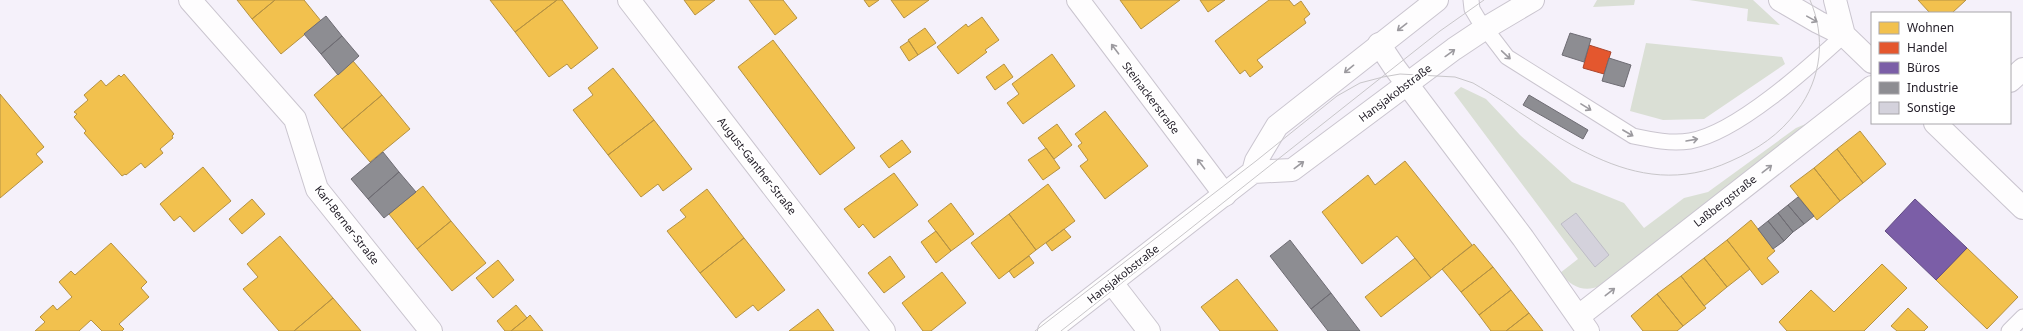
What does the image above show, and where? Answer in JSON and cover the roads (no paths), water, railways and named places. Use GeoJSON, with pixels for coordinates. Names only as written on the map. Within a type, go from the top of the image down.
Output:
{"type":"FeatureCollection","features":[{"type":"Feature","properties":{"kind":"street","name":"Karl-Berner-Straße"},"geometry":{"type":"LineString","coordinates":[[190,0],[294,119],[317,189],[431,331]]}},
{"type":"Feature","properties":{"kind":"street","name":"August-Ganther-Straße"},"geometry":{"type":"LineString","coordinates":[[629,0],[884,331]]}},
{"type":"Feature","properties":{"kind":"street","name":"Steinackerstraße"},"geometry":{"type":"LineString","coordinates":[[1078,0],[1225,195]]}},
{"type":"Feature","properties":{"kind":"street"},"geometry":{"type":"LineString","coordinates":[[1254,172],[1256,161],[1277,126],[1379,44],[1437,0]]}},
{"type":"Feature","properties":{"kind":"street","name":"Hansjakobstraße"},"geometry":{"type":"LineString","coordinates":[[1049,331],[1254,172],[1292,170],[1407,84],[1484,29],[1533,0]]}},
{"type":"Feature","properties":{"kind":"street"},"geometry":{"type":"LineString","coordinates":[[1780,0],[1844,35],[1871,61]]}},
{"type":"Feature","properties":{"kind":"street"},"geometry":{"type":"LineString","coordinates":[[1835,0],[1844,35]]}},
{"type":"Feature","properties":{"kind":"street","name":"Laßbergstraße"},"geometry":{"type":"LineString","coordinates":[[1379,44],[1407,84],[1523,238],[1583,323],[1871,88]]}},
{"type":"Feature","properties":{"kind":"street"},"geometry":{"type":"LineString","coordinates":[[2011,80],[2023,69]]}},
{"type":"Feature","properties":{"kind":"street"},"geometry":{"type":"LineString","coordinates":[[1948,127],[2023,208]]}},
{"type":"Feature","properties":{"kind":"street"},"geometry":{"type":"LineString","coordinates":[[1112,283],[1149,331]]}},
{"type":"Feature","properties":{"kind":"lane"},"geometry":{"type":"LineString","coordinates":[[1471,0],[1472,9],[1484,29],[1507,57],[1633,136],[1653,141],[1673,142],[1695,140],[1721,131],[1763,103],[1820,58],[1844,35]]}},
{"type":"Feature","properties":{"kind":"lane"},"geometry":{"type":"LineString","coordinates":[[2009,331],[2023,317]]}},
{"type":"Feature","properties":{"kind":"tram line"},"geometry":{"type":"LineString","coordinates":[[1061,331],[1440,31],[1484,0]]}},
{"type":"Feature","properties":{"kind":"tram line"},"geometry":{"type":"LineString","coordinates":[[1035,331],[1256,161],[1337,96],[1360,83],[1383,77],[1400,74],[1455,77],[1473,83],[1564,140],[1595,157],[1627,169],[1660,175],[1695,173],[1731,161],[1750,152],[1783,127],[1797,111],[1812,85],[1819,57],[1820,43],[1815,14],[1810,0]]}}]}
